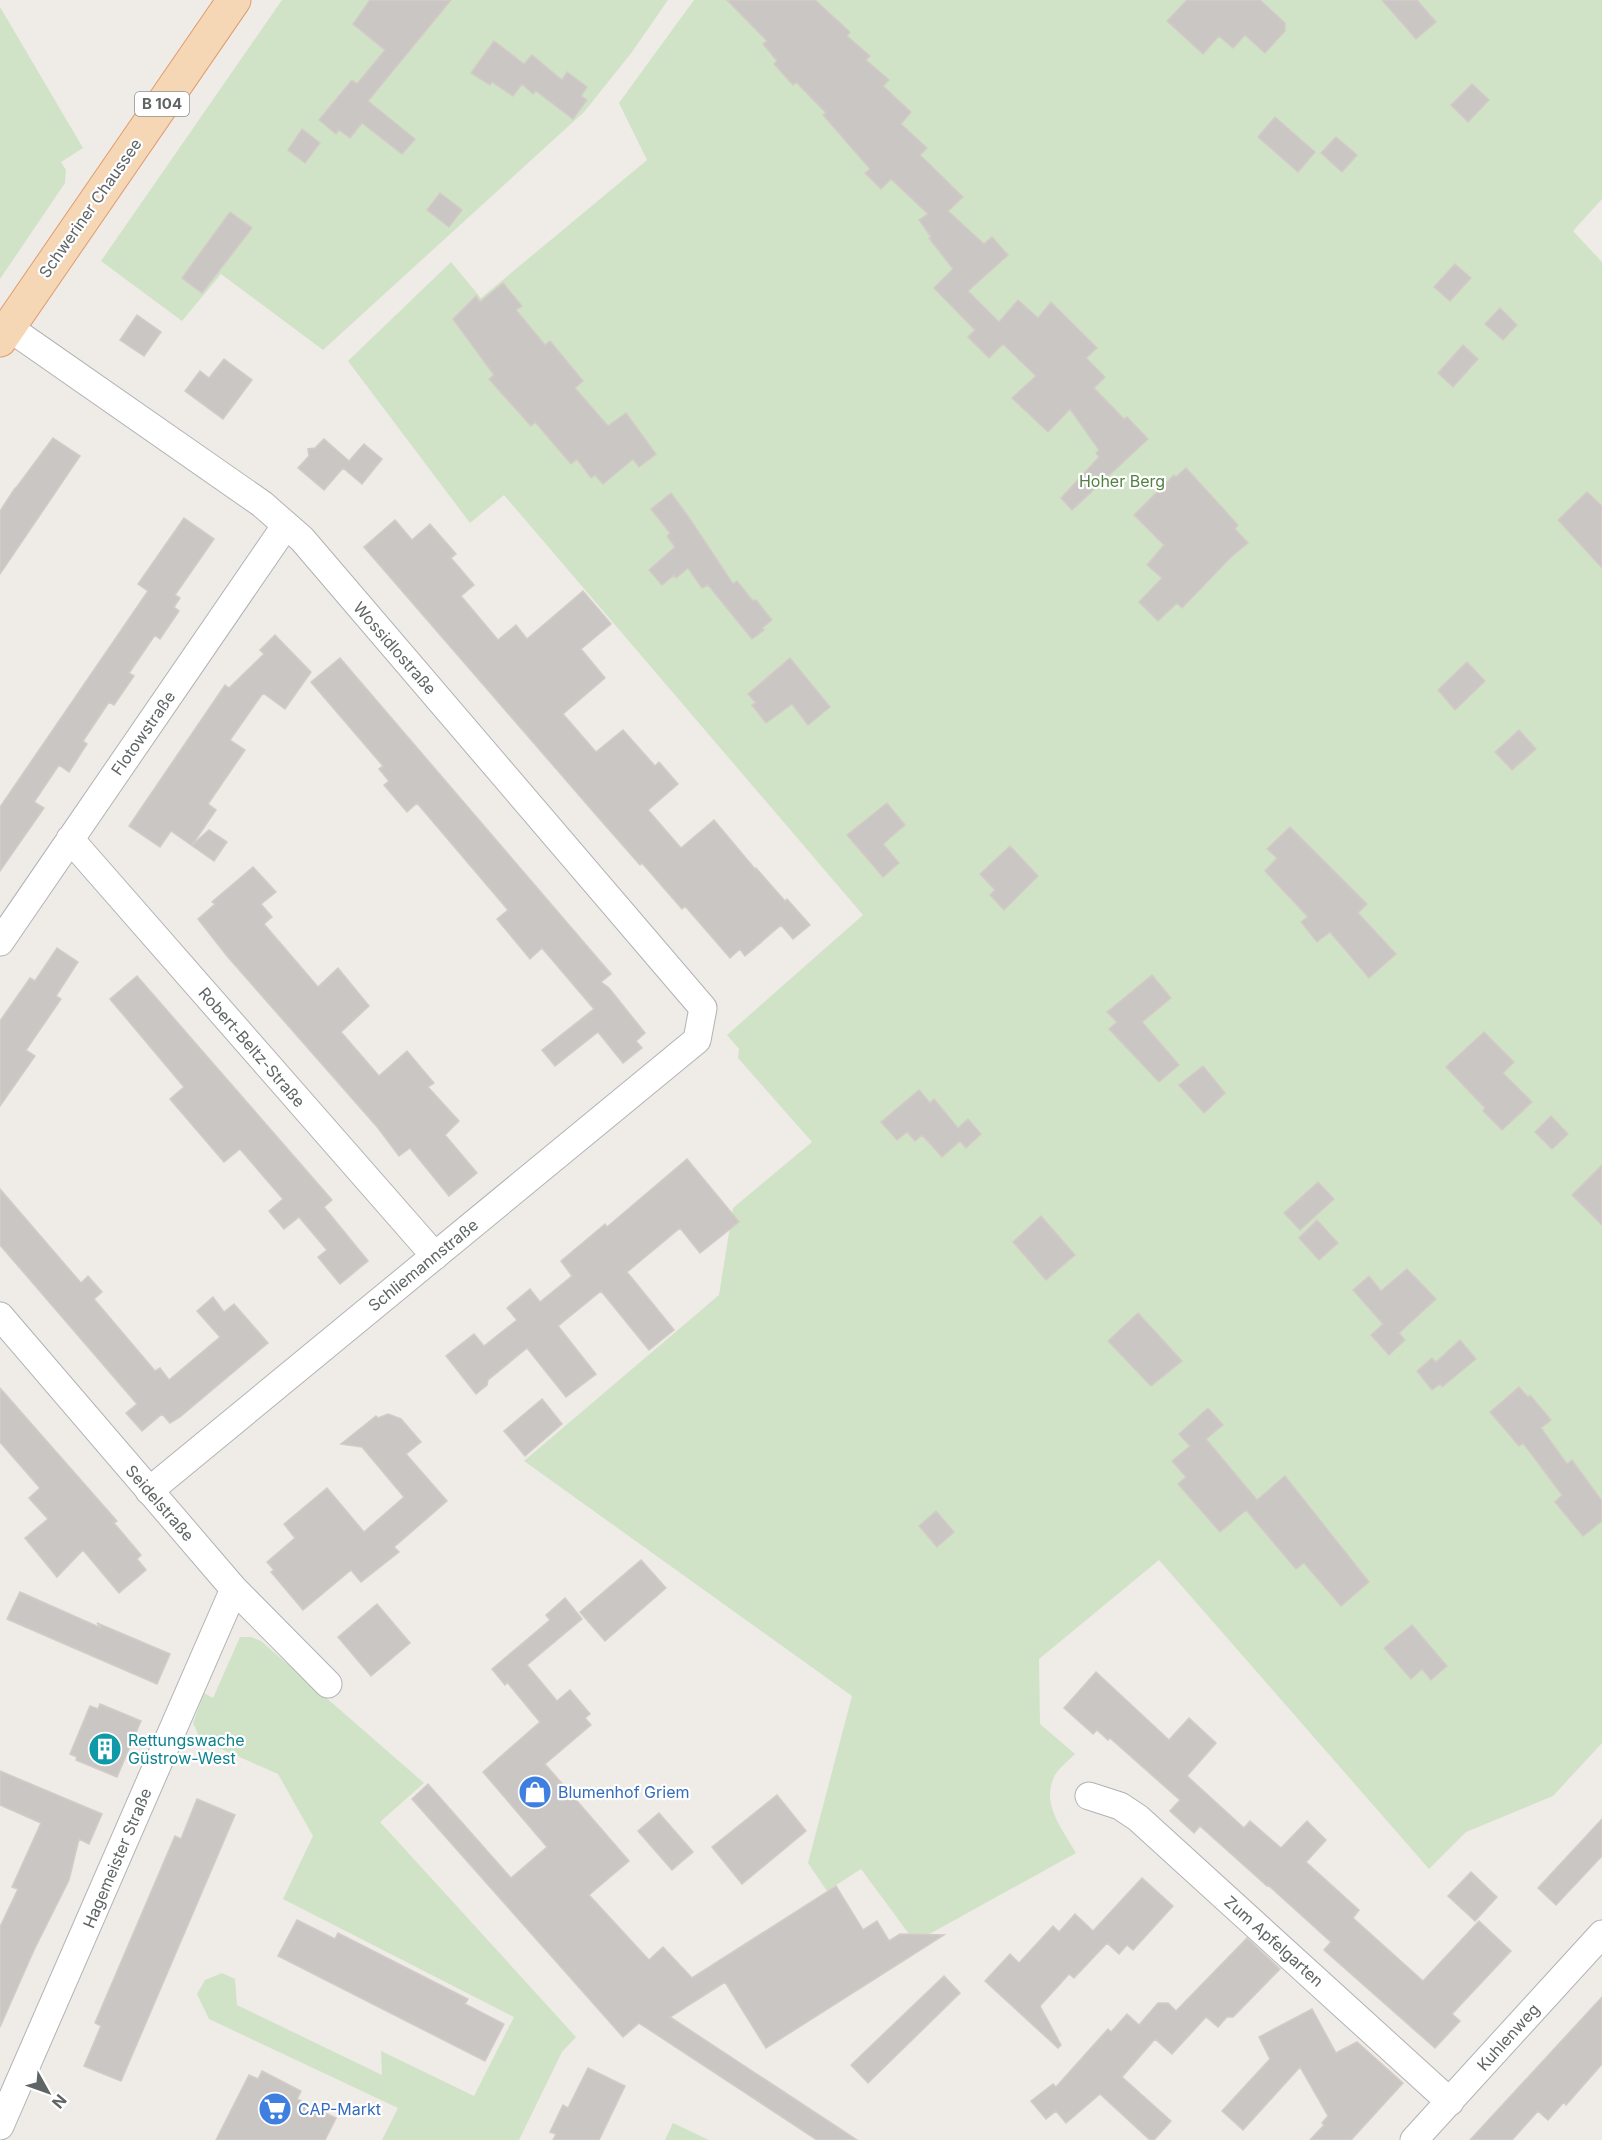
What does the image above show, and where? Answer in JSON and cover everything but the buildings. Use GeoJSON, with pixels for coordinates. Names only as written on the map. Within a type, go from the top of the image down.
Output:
{"type":"FeatureCollection","features":[{"type":"Feature","properties":{"kind":"main road","name":"Schweriner Chaussee"},"geometry":{"type":"LineString","coordinates":[[4,334],[234,0]]}},
{"type":"Feature","properties":{"kind":"street","name":"Wossidlostraße"},"geometry":{"type":"LineString","coordinates":[[4,334],[262,504],[309,548],[703,1008],[697,1040]]}},
{"type":"Feature","properties":{"kind":"street","name":"Flotowstraße"},"geometry":{"type":"LineString","coordinates":[[0,942],[286,525]]}},
{"type":"Feature","properties":{"kind":"street","name":"Robert-Beltz-Straße"},"geometry":{"type":"LineString","coordinates":[[70,839],[435,1256]]}},
{"type":"Feature","properties":{"kind":"street","name":"Schliemannstraße"},"geometry":{"type":"LineString","coordinates":[[149,1491],[697,1040]]}},
{"type":"Feature","properties":{"kind":"street","name":"Seidelstraße"},"geometry":{"type":"LineString","coordinates":[[0,1316],[234,1589],[328,1684]]}},
{"type":"Feature","properties":{"kind":"street","name":"Hagemeister Straße"},"geometry":{"type":"LineString","coordinates":[[0,2126],[234,1589]]}},
{"type":"Feature","properties":{"kind":"street","name":"Zum Apfelgarten"},"geometry":{"type":"LineString","coordinates":[[1089,1796],[1120,1806],[1138,1818],[1450,2102]]}},
{"type":"Feature","properties":{"kind":"street","name":"Kuhlenweg"},"geometry":{"type":"LineString","coordinates":[[1414,2140],[1602,1934]]}},
{"type":"Feature","properties":{"kind":"green space"},"geometry":{"type":"Polygon","coordinates":[[[282,0],[668,0],[632,52],[584,112],[323,350],[221,274],[182,321],[101,261],[282,0]]]}},
{"type":"Feature","properties":{"kind":"green space","name":"Hoher Berg"},"geometry":{"type":"Polygon","coordinates":[[[694,0],[1602,0],[1602,199],[1573,231],[1602,262],[1602,1743],[1553,1796],[1466,1832],[1429,1869],[1159,1560],[1039,1659],[1040,1724],[1075,1754],[1055,1775],[1050,1795],[1051,1805],[1059,1825],[1076,1853],[915,1942],[861,1869],[827,1891],[808,1863],[852,1696],[524,1461],[719,1295],[733,1208],[812,1142],[738,1058],[739,1049],[727,1035],[863,915],[504,495],[470,523],[348,361],[451,262],[481,298],[647,160],[619,103],[694,0]]]}},
{"type":"Feature","properties":{"kind":"green space"},"geometry":{"type":"Polygon","coordinates":[[[0,7],[83,148],[61,162],[66,170],[65,183],[0,279],[0,7]]]}},
{"type":"Feature","properties":{"kind":"green space"},"geometry":{"type":"Polygon","coordinates":[[[240,1637],[251,1637],[261,1641],[424,1783],[380,1822],[576,2037],[562,2052],[519,2140],[382,2140],[398,2108],[209,2019],[197,1994],[205,1980],[222,1973],[235,1979],[237,2005],[382,2075],[381,2051],[474,2096],[514,2017],[283,1899],[313,1836],[278,1774],[201,1740],[193,1723],[204,1693],[213,1698],[240,1637]]]}},
{"type":"Feature","properties":{"kind":"green space"},"geometry":{"type":"Polygon","coordinates":[[[673,2123],[709,2140],[665,2140],[673,2123]]]}},
{"type":"Feature","properties":{"kind":"place","name":"Rettungswache Güstrow-West"},"geometry":{"type":"Point","coordinates":[105,1749]}},
{"type":"Feature","properties":{"kind":"place","name":"Blumenhof Griem"},"geometry":{"type":"Point","coordinates":[535,1792]}},
{"type":"Feature","properties":{"kind":"place","name":"CAP-Markt"},"geometry":{"type":"Point","coordinates":[275,2109]}}]}
